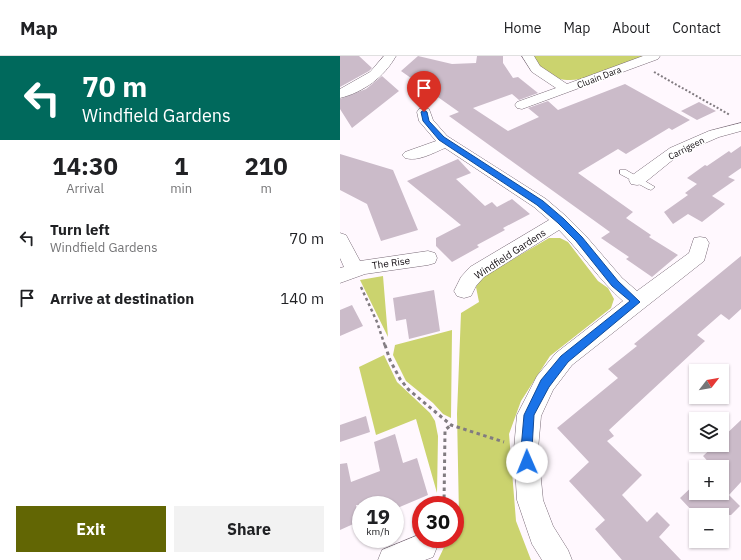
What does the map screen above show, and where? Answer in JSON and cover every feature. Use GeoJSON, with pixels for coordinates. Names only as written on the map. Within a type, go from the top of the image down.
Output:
{"type":"FeatureCollection","features":[{"type":"Feature","properties":{"kind":"street"},"geometry":{"type":"LineString","coordinates":[[340,94],[378,74],[390,56]]}},
{"type":"Feature","properties":{"kind":"street","name":"Cluain Dara"},"geometry":{"type":"LineString","coordinates":[[528,56],[530,62],[536,69],[566,89]]}},
{"type":"Feature","properties":{"kind":"street","name":"Cluain Dara"},"geometry":{"type":"LineString","coordinates":[[522,105],[654,56]]}},
{"type":"Feature","properties":{"kind":"street"},"geometry":{"type":"LineString","coordinates":[[424,112],[426,121],[433,130],[447,142],[534,199],[561,221],[579,239],[615,283],[636,302]]}},
{"type":"Feature","properties":{"kind":"street","name":"Carrigeen"},"geometry":{"type":"LineString","coordinates":[[637,180],[675,151],[738,122]]}},
{"type":"Feature","properties":{"kind":"street"},"geometry":{"type":"LineString","coordinates":[[410,155],[447,142]]}},
{"type":"Feature","properties":{"kind":"street","name":"Windfield Gardens"},"geometry":{"type":"LineString","coordinates":[[464,291],[468,282],[477,272],[561,221]]}},
{"type":"Feature","properties":{"kind":"street"},"geometry":{"type":"LineString","coordinates":[[340,239],[347,273]]}},
{"type":"Feature","properties":{"kind":"street"},"geometry":{"type":"LineString","coordinates":[[558,560],[542,534],[530,500],[526,449],[529,415],[545,383],[564,359],[697,256],[700,242]]}},
{"type":"Feature","properties":{"kind":"street","name":"The Rise"},"geometry":{"type":"LineString","coordinates":[[347,273],[377,265],[428,258]]}},
{"type":"Feature","properties":{"kind":"street"},"geometry":{"type":"LineString","coordinates":[[392,560],[421,548]]}},
{"type":"Feature","properties":{"kind":"lane"},"geometry":{"type":"LineString","coordinates":[[623,172],[651,188]]}},
{"type":"Feature","properties":{"kind":"path"},"geometry":{"type":"LineString","coordinates":[[636,62],[738,122]]}},
{"type":"Feature","properties":{"kind":"path"},"geometry":{"type":"LineString","coordinates":[[347,273],[361,286],[377,322],[390,360],[400,379],[408,389],[451,425],[526,449]]}},
{"type":"Feature","properties":{"kind":"path"},"geometry":{"type":"LineString","coordinates":[[444,496],[445,430],[451,425]]}},
{"type":"Feature","properties":{"kind":"green space"},"geometry":{"type":"Polygon","coordinates":[[[534,56],[644,56],[608,71],[582,79],[570,80],[558,78],[547,73],[541,68],[534,56]]]}},
{"type":"Feature","properties":{"kind":"green space"},"geometry":{"type":"Polygon","coordinates":[[[549,238],[560,238],[568,242],[598,281],[608,288],[614,299],[611,308],[550,356],[521,401],[509,434],[516,521],[531,560],[438,560],[444,548],[464,548],[464,496],[459,496],[457,414],[461,313],[479,302],[476,287],[481,278],[549,238]]]}},
{"type":"Feature","properties":{"kind":"green space"},"geometry":{"type":"Polygon","coordinates":[[[383,276],[388,337],[360,280],[383,276]]]}},
{"type":"Feature","properties":{"kind":"green space"},"geometry":{"type":"Polygon","coordinates":[[[452,330],[451,418],[443,414],[433,403],[406,381],[393,355],[395,345],[452,330]]]}},
{"type":"Feature","properties":{"kind":"green space"},"geometry":{"type":"Polygon","coordinates":[[[384,355],[397,382],[430,413],[435,421],[438,436],[437,493],[416,419],[376,435],[359,367],[384,355]]]}},
{"type":"Feature","properties":{"kind":"building"},"geometry":{"type":"Polygon","coordinates":[[[340,56],[359,56],[372,68],[340,87],[340,56]]]}},
{"type":"Feature","properties":{"kind":"building"},"geometry":{"type":"Polygon","coordinates":[[[418,56],[452,64],[476,63],[477,56],[503,56],[503,63],[513,78],[518,77],[538,93],[519,100],[512,94],[473,108],[508,131],[539,117],[528,108],[548,101],[558,110],[625,84],[690,120],[672,130],[669,128],[626,154],[618,149],[578,173],[633,212],[626,218],[651,235],[649,237],[678,255],[652,277],[626,259],[629,257],[601,238],[610,232],[449,116],[459,112],[401,71],[418,56]]]}},
{"type":"Feature","properties":{"kind":"building"},"geometry":{"type":"Polygon","coordinates":[[[382,76],[399,91],[352,128],[340,109],[340,99],[366,89],[382,76]]]}},
{"type":"Feature","properties":{"kind":"building"},"geometry":{"type":"Polygon","coordinates":[[[699,102],[716,111],[697,120],[681,111],[699,102]]]}},
{"type":"Feature","properties":{"kind":"building"},"geometry":{"type":"Polygon","coordinates":[[[741,146],[741,168],[728,177],[735,180],[712,196],[725,204],[702,222],[688,214],[673,224],[664,212],[688,195],[685,193],[697,184],[687,178],[705,165],[707,166],[729,151],[731,153],[741,146]]]}},
{"type":"Feature","properties":{"kind":"building"},"geometry":{"type":"Polygon","coordinates":[[[340,154],[393,170],[418,230],[381,241],[367,204],[340,190],[340,154]]]}},
{"type":"Feature","properties":{"kind":"building"},"geometry":{"type":"Polygon","coordinates":[[[458,159],[471,173],[456,179],[485,206],[492,202],[497,207],[512,199],[530,214],[503,228],[505,230],[477,245],[479,247],[452,262],[436,246],[436,238],[461,225],[407,181],[458,159]]]}},
{"type":"Feature","properties":{"kind":"building"},"geometry":{"type":"Polygon","coordinates":[[[741,256],[741,309],[729,320],[721,314],[697,335],[705,341],[609,430],[614,436],[607,441],[642,475],[622,495],[647,522],[657,512],[670,525],[659,537],[681,560],[622,560],[595,529],[605,520],[569,481],[589,462],[557,428],[618,378],[608,369],[637,346],[634,344],[741,256]]]}},
{"type":"Feature","properties":{"kind":"building"},"geometry":{"type":"Polygon","coordinates":[[[434,290],[440,331],[409,339],[406,319],[396,321],[393,298],[434,290]]]}},
{"type":"Feature","properties":{"kind":"building"},"geometry":{"type":"Polygon","coordinates":[[[352,305],[363,326],[340,336],[340,310],[352,305]]]}},
{"type":"Feature","properties":{"kind":"building"},"geometry":{"type":"Polygon","coordinates":[[[366,416],[370,432],[340,442],[340,425],[366,416]]]}},
{"type":"Feature","properties":{"kind":"building"},"geometry":{"type":"Polygon","coordinates":[[[741,420],[741,482],[729,495],[729,460],[707,460],[703,456],[707,452],[729,452],[729,431],[741,420]]]}},
{"type":"Feature","properties":{"kind":"building"},"geometry":{"type":"Polygon","coordinates":[[[395,434],[403,463],[417,458],[428,495],[412,496],[412,502],[404,505],[404,496],[352,496],[352,525],[340,530],[340,464],[347,463],[351,482],[380,471],[374,442],[395,434]]]}},
{"type":"Feature","properties":{"kind":"building"},"geometry":{"type":"Polygon","coordinates":[[[689,490],[689,500],[729,500],[729,495],[740,506],[731,515],[729,515],[729,508],[689,508],[680,498],[689,490]]]}},
{"type":"Feature","properties":{"kind":"route"},"geometry":{"type":"LineString","coordinates":[[424,112],[426,121],[442,138],[540,203],[561,221],[579,239],[597,263],[615,283],[636,302],[564,359],[545,383],[529,415],[526,449],[527,462]]}}]}
